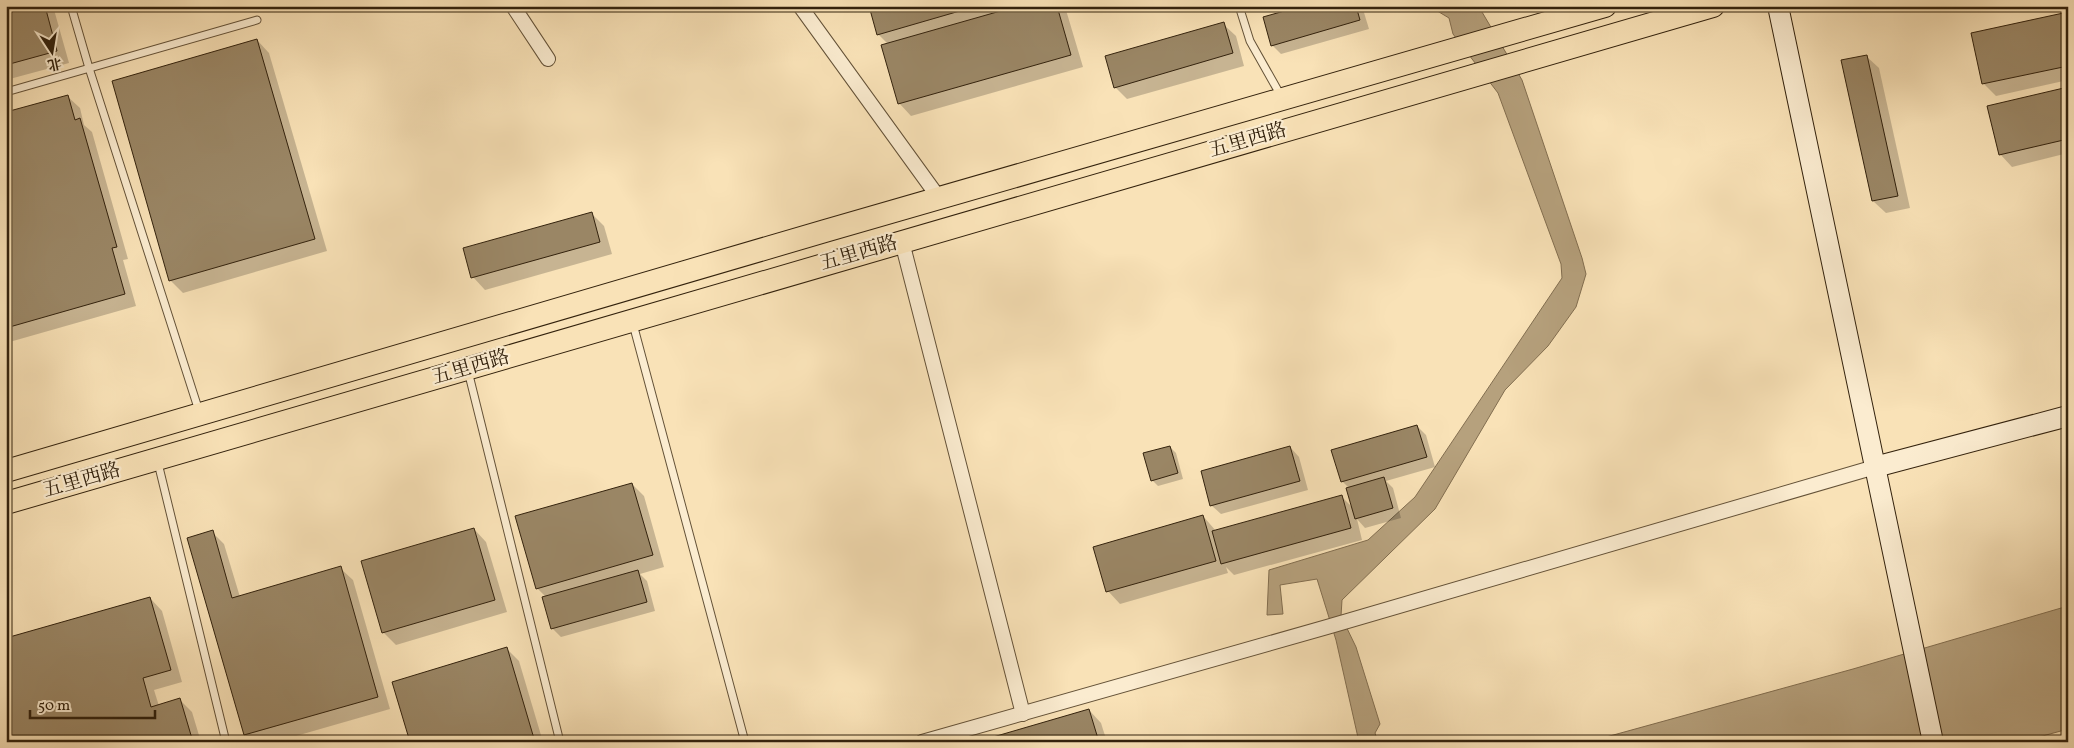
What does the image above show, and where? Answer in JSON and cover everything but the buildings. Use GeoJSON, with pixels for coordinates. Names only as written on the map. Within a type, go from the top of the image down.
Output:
{"type":"FeatureCollection","features":[{"type":"Feature","properties":{"kind":"main road","name":"五里西路"},"geometry":{"type":"LineString","coordinates":[[6,471],[1605,6]]}},
{"type":"Feature","properties":{"kind":"main road","name":"五里西路"},"geometry":{"type":"LineString","coordinates":[[6,503],[1713,6]]}},
{"type":"Feature","properties":{"kind":"main road"},"geometry":{"type":"LineString","coordinates":[[1778,6],[1933,742]]}},
{"type":"Feature","properties":{"kind":"main road"},"geometry":{"type":"LineString","coordinates":[[1875,467],[2068,416]]}},
{"type":"Feature","properties":{"kind":"street"},"geometry":{"type":"LineString","coordinates":[[513,6],[548,59]]}},
{"type":"Feature","properties":{"kind":"street"},"geometry":{"type":"LineString","coordinates":[[800,6],[940,198]]}},
{"type":"Feature","properties":{"kind":"street"},"geometry":{"type":"LineString","coordinates":[[902,242],[1022,714]]}},
{"type":"Feature","properties":{"kind":"street"},"geometry":{"type":"LineString","coordinates":[[922,742],[1327,627],[1875,467]]}},
{"type":"Feature","properties":{"kind":"lane"},"geometry":{"type":"LineString","coordinates":[[71,6],[200,415]]}},
{"type":"Feature","properties":{"kind":"lane"},"geometry":{"type":"LineString","coordinates":[[1239,6],[1250,41],[1283,99]]}},
{"type":"Feature","properties":{"kind":"lane"},"geometry":{"type":"LineString","coordinates":[[6,92],[257,20]]}},
{"type":"Feature","properties":{"kind":"lane"},"geometry":{"type":"LineString","coordinates":[[632,321],[745,742]]}},
{"type":"Feature","properties":{"kind":"lane"},"geometry":{"type":"LineString","coordinates":[[468,369],[560,742]]}},
{"type":"Feature","properties":{"kind":"lane"},"geometry":{"type":"LineString","coordinates":[[157,459],[226,742]]}},
{"type":"Feature","properties":{"kind":"shaded area"},"geometry":{"type":"Polygon","coordinates":[[[1429,6],[1471,6],[1482,12],[1522,80],[1586,274],[1576,307],[1548,346],[1505,390],[1435,509],[1342,600],[1341,616],[1356,647],[1380,724],[1375,733],[1378,742],[1359,742],[1336,640],[1317,579],[1280,585],[1283,614],[1267,615],[1269,570],[1368,540],[1415,497],[1562,278],[1561,264],[1498,93],[1453,34],[1449,18],[1429,6]]]}},
{"type":"Feature","properties":{"kind":"shaded area"},"geometry":{"type":"Polygon","coordinates":[[[2068,606],[2068,729],[2021,742],[1588,742],[1853,669],[2068,606]]]}}]}
